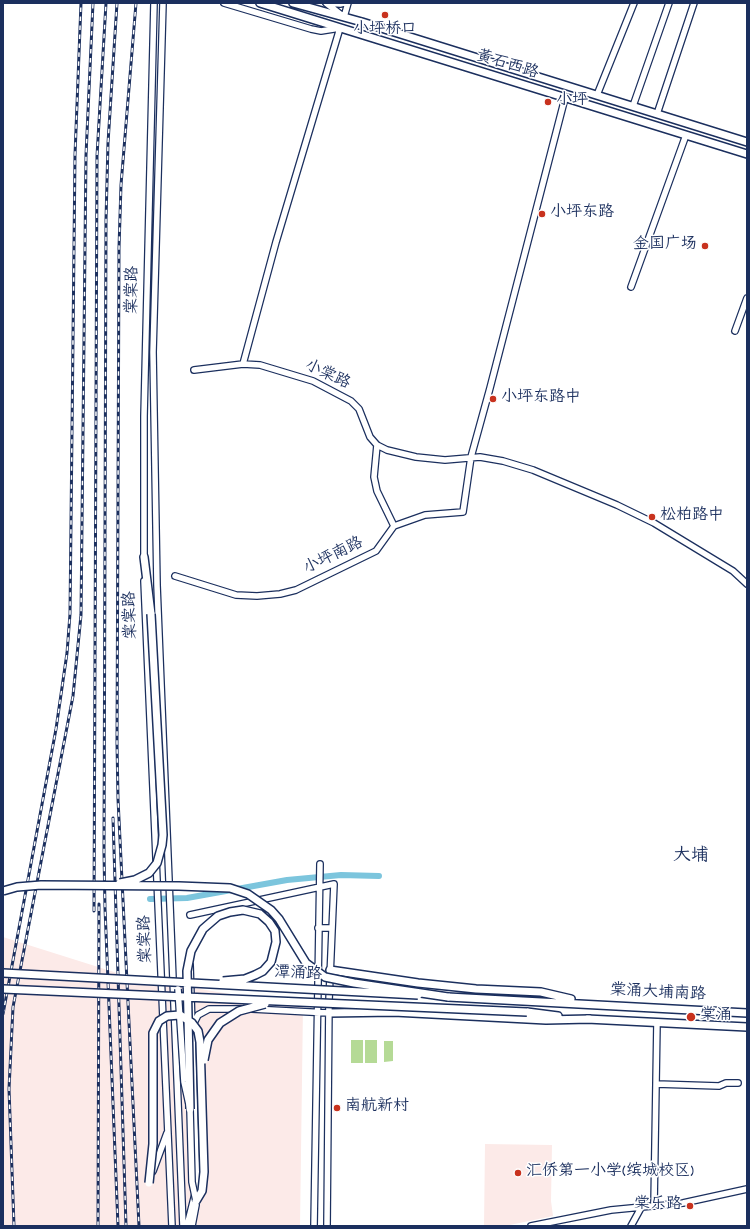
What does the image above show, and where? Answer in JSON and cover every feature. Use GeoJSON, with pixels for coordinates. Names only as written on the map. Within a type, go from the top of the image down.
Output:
{"type":"FeatureCollection","features":[{"type":"Feature","properties":{"kind":"main road","name":"黄石西路"},"geometry":{"type":"LineString","coordinates":[[260,3],[747,154]]}},
{"type":"Feature","properties":{"kind":"main road","name":"黄石西路"},"geometry":{"type":"LineString","coordinates":[[294,3],[344,17],[747,142]]}},
{"type":"Feature","properties":{"kind":"main road"},"geometry":{"type":"LineString","coordinates":[[102,885],[135,880],[149,873],[157,863],[162,845],[163,834],[151,614],[144,557]]}},
{"type":"Feature","properties":{"kind":"main road"},"geometry":{"type":"LineString","coordinates":[[3,891],[17,887],[41,885],[216,886],[248,894],[271,910],[279,919],[306,963],[325,977],[340,981],[448,997]]}},
{"type":"Feature","properties":{"kind":"main road"},"geometry":{"type":"LineString","coordinates":[[190,1109],[187,971],[196,938],[203,929],[218,916],[230,912],[250,910],[260,914],[269,922],[274,931],[275,952],[272,962],[263,971],[245,979],[195,983]]}},
{"type":"Feature","properties":{"kind":"main road"},"geometry":{"type":"LineString","coordinates":[[330,970],[476,989],[541,992],[590,1004]]}},
{"type":"Feature","properties":{"kind":"main road","name":"潭涌路"},"geometry":{"type":"LineString","coordinates":[[3,973],[590,1004]]}},
{"type":"Feature","properties":{"kind":"main road","name":"潭涌路"},"geometry":{"type":"LineString","coordinates":[[3,989],[527,1012],[590,1019]]}},
{"type":"Feature","properties":{"kind":"main road"},"geometry":{"type":"LineString","coordinates":[[3,994],[44,991]]}},
{"type":"Feature","properties":{"kind":"main road"},"geometry":{"type":"LineString","coordinates":[[201,1070],[208,1040],[220,1022],[250,1007],[261,1004],[294,1002]]}},
{"type":"Feature","properties":{"kind":"main road","name":"棠涌大埔南路"},"geometry":{"type":"LineString","coordinates":[[590,1004],[747,1013]]}},
{"type":"Feature","properties":{"kind":"main road"},"geometry":{"type":"LineString","coordinates":[[329,1013],[394,1012],[546,1020],[590,1019]]}},
{"type":"Feature","properties":{"kind":"main road"},"geometry":{"type":"LineString","coordinates":[[149,1183],[153,1144],[152,1041],[155,1026],[159,1021],[167,1016],[180,1015],[192,1023],[198,1031],[200,1042],[204,1172],[202,1191],[196,1200]]}},
{"type":"Feature","properties":{"kind":"main road","name":"棠涌大埔南路"},"geometry":{"type":"LineString","coordinates":[[590,1019],[747,1027]]}},
{"type":"Feature","properties":{"kind":"street","name":"棠棠路"},"geometry":{"type":"LineString","coordinates":[[154,3],[144,416],[144,605],[159,891],[172,1226]]}},
{"type":"Feature","properties":{"kind":"street","name":"棠棠路"},"geometry":{"type":"LineString","coordinates":[[163,3],[153,352],[157,585],[184,1226]]}},
{"type":"Feature","properties":{"kind":"street"},"geometry":{"type":"LineString","coordinates":[[224,3],[311,29],[321,31],[340,28],[276,242],[243,364]]}},
{"type":"Feature","properties":{"kind":"street"},"geometry":{"type":"LineString","coordinates":[[327,3],[344,3]]}},
{"type":"Feature","properties":{"kind":"street"},"geometry":{"type":"LineString","coordinates":[[327,3],[344,17],[348,3]]}},
{"type":"Feature","properties":{"kind":"street"},"geometry":{"type":"LineString","coordinates":[[597,95],[634,3]]}},
{"type":"Feature","properties":{"kind":"street"},"geometry":{"type":"LineString","coordinates":[[633,106],[669,3]]}},
{"type":"Feature","properties":{"kind":"street"},"geometry":{"type":"LineString","coordinates":[[657,114],[694,3]]}},
{"type":"Feature","properties":{"kind":"street"},"geometry":{"type":"LineString","coordinates":[[565,98],[471,457],[463,512],[425,515],[394,526],[377,491],[374,477],[377,445],[387,450],[416,457],[445,460],[471,457],[493,459],[533,470],[632,512],[734,571],[747,584]]}},
{"type":"Feature","properties":{"kind":"street"},"geometry":{"type":"LineString","coordinates":[[631,288],[686,135]]}},
{"type":"Feature","properties":{"kind":"street"},"geometry":{"type":"LineString","coordinates":[[735,331],[747,298]]}},
{"type":"Feature","properties":{"kind":"street","name":"小棠路"},"geometry":{"type":"LineString","coordinates":[[194,370],[243,364],[260,365],[301,376],[340,394],[359,409],[370,437],[377,445]]}},
{"type":"Feature","properties":{"kind":"street","name":"小坪南路"},"geometry":{"type":"LineString","coordinates":[[175,576],[236,594],[258,596],[280,594],[296,590],[376,551],[394,526]]}},
{"type":"Feature","properties":{"kind":"street"},"geometry":{"type":"LineString","coordinates":[[314,1226],[316,1012],[320,864]]}},
{"type":"Feature","properties":{"kind":"street"},"geometry":{"type":"LineString","coordinates":[[190,915],[334,884],[329,1013],[327,1226]]}},
{"type":"Feature","properties":{"kind":"street"},"geometry":{"type":"LineString","coordinates":[[318,928],[332,928]]}},
{"type":"Feature","properties":{"kind":"street"},"geometry":{"type":"LineString","coordinates":[[187,1226],[197,1186],[190,956]]}},
{"type":"Feature","properties":{"kind":"street"},"geometry":{"type":"LineString","coordinates":[[173,970],[178,989],[184,1082],[190,1109],[192,1182],[196,1200],[192,1226]]}},
{"type":"Feature","properties":{"kind":"street"},"geometry":{"type":"LineString","coordinates":[[192,1038],[195,1019],[198,1015],[209,1009],[217,1008],[329,1013]]}},
{"type":"Feature","properties":{"kind":"street"},"geometry":{"type":"LineString","coordinates":[[654,1206],[657,1022]]}},
{"type":"Feature","properties":{"kind":"street"},"geometry":{"type":"LineString","coordinates":[[656,1084],[719,1086],[726,1083],[738,1083]]}},
{"type":"Feature","properties":{"kind":"street"},"geometry":{"type":"LineString","coordinates":[[149,1183],[156,1160],[168,1131]]}},
{"type":"Feature","properties":{"kind":"street"},"geometry":{"type":"LineString","coordinates":[[531,1226],[611,1210],[695,1201],[747,1190]]}},
{"type":"Feature","properties":{"kind":"street"},"geometry":{"type":"LineString","coordinates":[[631,1226],[642,1206]]}},
{"type":"Feature","properties":{"kind":"shaded area"},"geometry":{"type":"Polygon","coordinates":[[[3,937],[133,978],[303,1006],[300,1226],[3,1226],[3,937]]]}},
{"type":"Feature","properties":{"kind":"shaded area","name":"汇侨第一小学(缤城校区)"},"geometry":{"type":"Polygon","coordinates":[[[485,1144],[552,1145],[551,1201],[553,1216],[505,1226],[484,1226],[485,1144]]]}},
{"type":"Feature","properties":{"kind":"green space"},"geometry":{"type":"Polygon","coordinates":[[[351,1040],[363,1040],[363,1063],[351,1063],[351,1040]]]}},
{"type":"Feature","properties":{"kind":"green space"},"geometry":{"type":"Polygon","coordinates":[[[365,1040],[377,1040],[377,1063],[365,1063],[365,1040]]]}},
{"type":"Feature","properties":{"kind":"green space"},"geometry":{"type":"Polygon","coordinates":[[[384,1041],[393,1041],[393,1061],[384,1062],[384,1041]]]}},
{"type":"Feature","properties":{"kind":"waterway"},"geometry":{"type":"LineString","coordinates":[[150,899],[187,898],[287,880],[341,875],[379,876]]}},
{"type":"Feature","properties":{"kind":"railway"},"geometry":{"type":"LineString","coordinates":[[3,1014],[56,729],[67,653],[70,614],[75,155],[81,3]]}},
{"type":"Feature","properties":{"kind":"railway"},"geometry":{"type":"LineString","coordinates":[[14,1226],[9,1089],[13,1007],[73,696],[81,615],[86,155],[93,3]]}},
{"type":"Feature","properties":{"kind":"railway"},"geometry":{"type":"LineString","coordinates":[[94,911],[97,156],[106,3]]}},
{"type":"Feature","properties":{"kind":"railway"},"geometry":{"type":"LineString","coordinates":[[117,3],[108,143],[106,220],[104,853],[118,1226]]}},
{"type":"Feature","properties":{"kind":"railway"},"geometry":{"type":"LineString","coordinates":[[136,3],[121,185],[119,248],[117,743],[118,799],[139,1226]]}},
{"type":"Feature","properties":{"kind":"railway"},"geometry":{"type":"LineString","coordinates":[[113,818],[126,1226]]}},
{"type":"Feature","properties":{"kind":"railway"},"geometry":{"type":"LineString","coordinates":[[98,1226],[99,904]]}},
{"type":"Feature","properties":{"kind":"place","name":"小坪桥口"},"geometry":{"type":"Point","coordinates":[385,15]}},
{"type":"Feature","properties":{"kind":"place","name":"小坪"},"geometry":{"type":"Point","coordinates":[548,102]}},
{"type":"Feature","properties":{"kind":"place","name":"小坪东路"},"geometry":{"type":"Point","coordinates":[542,214]}},
{"type":"Feature","properties":{"kind":"place","name":"金国广场"},"geometry":{"type":"Point","coordinates":[705,246]}},
{"type":"Feature","properties":{"kind":"place","name":"小坪东路中"},"geometry":{"type":"Point","coordinates":[493,399]}},
{"type":"Feature","properties":{"kind":"place","name":"松柏路中"},"geometry":{"type":"Point","coordinates":[652,517]}},
{"type":"Feature","properties":{"kind":"place","name":"棠涌"},"geometry":{"type":"Point","coordinates":[691,1017]}},
{"type":"Feature","properties":{"kind":"place","name":"南航新村"},"geometry":{"type":"Point","coordinates":[337,1108]}},
{"type":"Feature","properties":{"kind":"place","name":"汇侨第一小学(缤城校区)"},"geometry":{"type":"Point","coordinates":[518,1173]}},
{"type":"Feature","properties":{"kind":"place","name":"棠乐路"},"geometry":{"type":"Point","coordinates":[690,1206]}},
{"type":"Feature","properties":{"kind":"district","name":"大埔"},"geometry":{"type":"Point","coordinates":[691,858]}}]}
